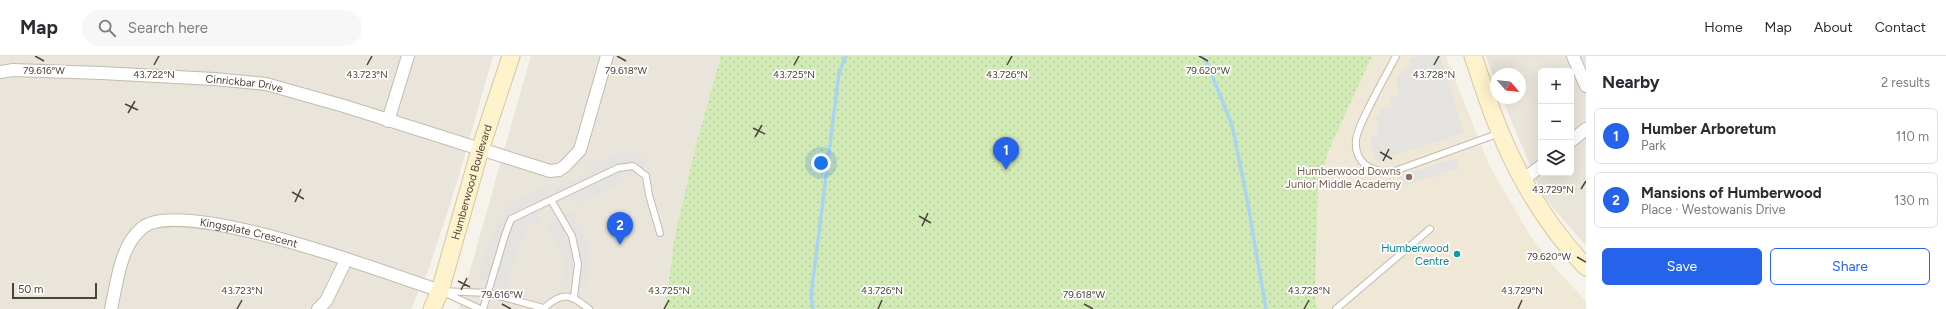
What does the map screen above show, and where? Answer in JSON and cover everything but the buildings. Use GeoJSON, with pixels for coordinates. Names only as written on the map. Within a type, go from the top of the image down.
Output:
{"type":"FeatureCollection","features":[{"type":"Feature","properties":{"kind":"street"},"geometry":{"type":"LineString","coordinates":[[388,121],[408,56]]}},
{"type":"Feature","properties":{"kind":"street","name":"Humberwood Boulevard"},"geometry":{"type":"LineString","coordinates":[[432,309],[440,291],[480,150],[511,56]]}},
{"type":"Feature","properties":{"kind":"street","name":"Cinrickbar Drive"},"geometry":{"type":"LineString","coordinates":[[0,72],[13,70],[101,73],[214,79],[266,84],[344,106],[550,171],[559,170],[565,166],[580,150],[607,56]]}},
{"type":"Feature","properties":{"kind":"street"},"geometry":{"type":"LineString","coordinates":[[1473,56],[1500,133],[1523,180],[1560,238],[1586,268]]}},
{"type":"Feature","properties":{"kind":"street"},"geometry":{"type":"LineString","coordinates":[[1574,56],[1586,86]]}},
{"type":"Feature","properties":{"kind":"street"},"geometry":{"type":"LineString","coordinates":[[1572,140],[1586,129]]}},
{"type":"Feature","properties":{"kind":"street"},"geometry":{"type":"LineString","coordinates":[[1523,180],[1538,168]]}},
{"type":"Feature","properties":{"kind":"street","name":"Kingsplate Crescent"},"geometry":{"type":"LineString","coordinates":[[111,309],[122,262],[130,242],[141,228],[150,222],[175,220],[216,223],[286,240],[440,291]]}},
{"type":"Feature","properties":{"kind":"street"},"geometry":{"type":"LineString","coordinates":[[318,309],[326,301],[346,260]]}},
{"type":"Feature","properties":{"kind":"lane"},"geometry":{"type":"LineString","coordinates":[[1396,56],[1361,125],[1356,140],[1358,155],[1366,166],[1373,170],[1392,172],[1500,133]]}},
{"type":"Feature","properties":{"kind":"lane"},"geometry":{"type":"LineString","coordinates":[[483,309],[504,235],[511,219],[618,168],[633,166],[646,176],[649,195],[660,234]]}},
{"type":"Feature","properties":{"kind":"lane"},"geometry":{"type":"LineString","coordinates":[[551,200],[572,236],[578,264],[574,297]]}},
{"type":"Feature","properties":{"kind":"lane"},"geometry":{"type":"LineString","coordinates":[[1336,309],[1430,228]]}},
{"type":"Feature","properties":{"kind":"lane"},"geometry":{"type":"LineString","coordinates":[[440,291],[488,294],[543,309],[561,296],[574,297],[589,309]]}},
{"type":"Feature","properties":{"kind":"lane"},"geometry":{"type":"LineString","coordinates":[[440,291],[480,309]]}},
{"type":"Feature","properties":{"kind":"shaded area"},"geometry":{"type":"Polygon","coordinates":[[[0,56],[493,56],[455,189],[429,268],[411,309],[0,309],[0,56]]]}},
{"type":"Feature","properties":{"kind":"shaded area"},"geometry":{"type":"Polygon","coordinates":[[[531,56],[721,56],[674,240],[665,309],[459,309],[531,56]]]}},
{"type":"Feature","properties":{"kind":"shaded area","name":"Humberwood Downs Junior Middle Academy"},"geometry":{"type":"Polygon","coordinates":[[[1372,56],[1446,56],[1489,165],[1529,234],[1555,268],[1586,301],[1586,309],[1318,309],[1315,300],[1318,189],[1328,152],[1372,56]]]}},
{"type":"Feature","properties":{"kind":"shaded area"},"geometry":{"type":"Polygon","coordinates":[[[1417,56],[1440,56],[1464,133],[1376,161],[1370,138],[1379,134],[1376,120],[1383,108],[1392,106],[1390,97],[1399,94],[1396,80],[1402,70],[1412,67],[1409,59],[1417,56]]]}},
{"type":"Feature","properties":{"kind":"shaded area"},"geometry":{"type":"Polygon","coordinates":[[[1486,56],[1586,56],[1586,246],[1542,195],[1504,104],[1526,104],[1526,68],[1490,68],[1486,56]]]}},
{"type":"Feature","properties":{"kind":"shaded area"},"geometry":{"type":"Polygon","coordinates":[[[633,152],[648,160],[640,175],[622,175],[624,183],[577,207],[571,198],[538,212],[541,222],[527,227],[505,290],[477,279],[496,223],[507,205],[549,183],[553,191],[591,172],[589,163],[618,153],[633,152]]]}},
{"type":"Feature","properties":{"kind":"shaded area"},"geometry":{"type":"Polygon","coordinates":[[[1457,158],[1460,168],[1401,186],[1398,176],[1457,158]]]}},
{"type":"Feature","properties":{"kind":"shaded area"},"geometry":{"type":"Polygon","coordinates":[[[573,210],[584,232],[590,257],[585,289],[561,284],[564,260],[546,226],[573,210]]]}},
{"type":"Feature","properties":{"kind":"green space"},"geometry":{"type":"Polygon","coordinates":[[[721,56],[1372,56],[1328,152],[1318,189],[1315,300],[1318,309],[665,309],[674,240],[696,145],[721,56]]]}},
{"type":"Feature","properties":{"kind":"waterway"},"geometry":{"type":"LineString","coordinates":[[813,309],[811,296],[839,73],[846,56]]}},
{"type":"Feature","properties":{"kind":"waterway"},"geometry":{"type":"LineString","coordinates":[[1202,56],[1207,63],[1232,125],[1247,199],[1266,309]]}},
{"type":"Feature","properties":{"kind":"place","name":"Humber Arboretum"},"geometry":{"type":"Point","coordinates":[1006,170]}},
{"type":"Feature","properties":{"kind":"place","name":"Humberwood Downs Junior Middle Academy"},"geometry":{"type":"Point","coordinates":[1409,177]}},
{"type":"Feature","properties":{"kind":"place","name":"Mansions of Humberwood"},"geometry":{"type":"Point","coordinates":[620,245]}},
{"type":"Feature","properties":{"kind":"place","name":"Humberwood Centre"},"geometry":{"type":"Point","coordinates":[1457,254]}}]}
